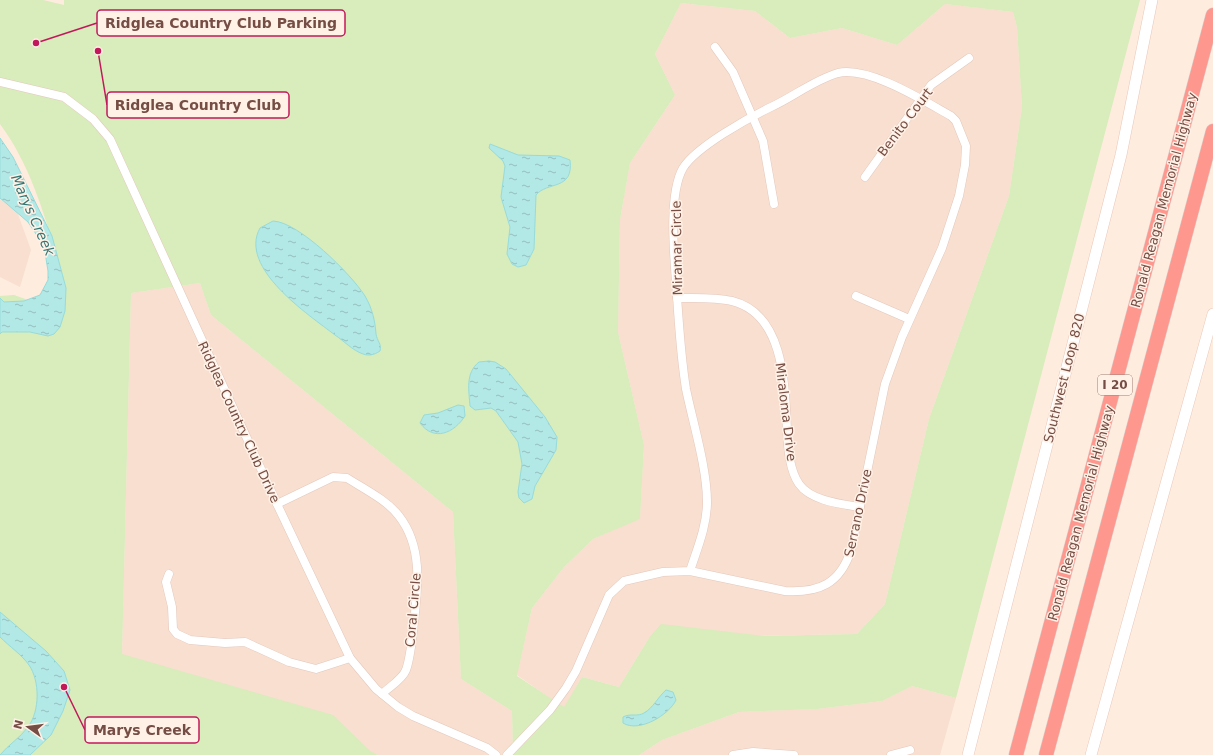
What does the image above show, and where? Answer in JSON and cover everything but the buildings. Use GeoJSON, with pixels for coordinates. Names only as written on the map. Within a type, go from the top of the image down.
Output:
{"type":"FeatureCollection","features":[{"type":"Feature","properties":{"kind":"highway","name":"Ronald Reagan Memorial Highway"},"geometry":{"type":"LineString","coordinates":[[1016,755],[1213,16]]}},
{"type":"Feature","properties":{"kind":"highway","name":"I 20"},"geometry":{"type":"LineString","coordinates":[[1046,755],[1213,131]]}},
{"type":"Feature","properties":{"kind":"highway"},"geometry":{"type":"LineString","coordinates":[[1054,755],[1065,713],[1061,698]]}},
{"type":"Feature","properties":{"kind":"street","name":"Southwest Loop 820"},"geometry":{"type":"LineString","coordinates":[[968,755],[1121,155],[1152,0]]}},
{"type":"Feature","properties":{"kind":"street"},"geometry":{"type":"LineString","coordinates":[[715,47],[733,72],[763,141],[774,204]]}},
{"type":"Feature","properties":{"kind":"street","name":"Benito Court"},"geometry":{"type":"LineString","coordinates":[[865,176],[932,85],[969,58]]}},
{"type":"Feature","properties":{"kind":"street","name":"Miramar Circle"},"geometry":{"type":"LineString","coordinates":[[690,571],[704,526],[707,500],[698,442],[686,387],[679,338],[673,216],[680,176],[683,168],[694,154],[753,115],[771,107],[814,83],[839,73],[863,74],[890,83],[921,99]]}},
{"type":"Feature","properties":{"kind":"street","name":"Ridglea Country Club Drive"},"geometry":{"type":"LineString","coordinates":[[0,82],[64,97],[93,119],[110,139],[277,504],[350,658],[382,694],[398,707],[413,716],[487,748],[496,755]]}},
{"type":"Feature","properties":{"kind":"street","name":"Serrano Drive"},"geometry":{"type":"LineString","coordinates":[[507,755],[550,710],[566,688],[576,671],[609,595],[624,581],[630,578],[663,572],[690,571],[785,591],[810,591],[821,588],[841,573],[846,566],[860,507],[885,384],[910,319],[942,248],[954,215],[965,165],[966,146],[956,121],[951,116],[921,99]]}},
{"type":"Feature","properties":{"kind":"street"},"geometry":{"type":"LineString","coordinates":[[856,296],[910,319]]}},
{"type":"Feature","properties":{"kind":"street","name":"Miraloma Drive"},"geometry":{"type":"LineString","coordinates":[[677,298],[732,301],[754,311],[763,320],[772,333],[780,363],[785,391],[788,447],[794,473],[799,485],[818,497],[832,503],[860,507]]}},
{"type":"Feature","properties":{"kind":"street"},"geometry":{"type":"LineString","coordinates":[[1091,755],[1213,314]]}},
{"type":"Feature","properties":{"kind":"street","name":"Coral Circle"},"geometry":{"type":"LineString","coordinates":[[277,504],[332,477],[342,476],[389,506],[399,515],[407,528],[416,553],[418,574],[418,591],[412,640],[406,671],[382,694]]}},
{"type":"Feature","properties":{"kind":"street"},"geometry":{"type":"LineString","coordinates":[[170,574],[166,582],[172,607],[173,629],[177,634],[190,640],[225,644],[245,642],[289,662],[316,669],[350,658]]}},
{"type":"Feature","properties":{"kind":"street"},"geometry":{"type":"LineString","coordinates":[[891,755],[910,750]]}},
{"type":"Feature","properties":{"kind":"street"},"geometry":{"type":"LineString","coordinates":[[733,755],[753,752],[794,755]]}},
{"type":"Feature","properties":{"kind":"shaded area"},"geometry":{"type":"Polygon","coordinates":[[[681,3],[755,11],[790,38],[842,28],[897,45],[945,4],[1013,12],[1017,27],[1022,107],[1009,196],[929,419],[885,604],[857,634],[649,638],[619,687],[582,677],[564,708],[517,675],[532,608],[564,567],[593,539],[640,518],[644,445],[618,332],[620,220],[630,163],[675,95],[655,54],[681,3]]]}},
{"type":"Feature","properties":{"kind":"shaded area"},"geometry":{"type":"Polygon","coordinates":[[[0,165],[31,250],[20,287],[0,277],[0,165]]]}},
{"type":"Feature","properties":{"kind":"shaded area"},"geometry":{"type":"Polygon","coordinates":[[[200,283],[211,315],[453,512],[461,679],[512,711],[513,755],[378,755],[122,655],[131,293],[200,283]]]}},
{"type":"Feature","properties":{"kind":"shaded area"},"geometry":{"type":"Polygon","coordinates":[[[912,686],[956,698],[940,755],[639,755],[662,740],[739,712],[817,709],[882,701],[912,686]]]}},
{"type":"Feature","properties":{"kind":"green space"},"geometry":{"type":"Polygon","coordinates":[[[0,0],[43,0],[64,5],[64,0],[1140,0],[956,698],[912,686],[882,701],[817,709],[739,712],[662,740],[639,755],[513,755],[512,711],[461,679],[453,512],[211,315],[200,283],[131,293],[122,654],[333,715],[370,751],[378,755],[0,755],[0,296],[14,295],[34,302],[61,269],[43,212],[29,175],[11,140],[0,124],[0,0]],[[681,3],[655,54],[675,95],[630,163],[620,220],[618,332],[644,445],[640,519],[593,539],[564,567],[532,608],[517,676],[564,707],[582,677],[619,687],[649,638],[661,624],[764,636],[857,634],[885,604],[929,419],[1009,196],[1022,107],[1017,27],[1013,12],[945,4],[897,45],[842,28],[790,38],[755,11],[681,3]]]}},
{"type":"Feature","properties":{"kind":"water"},"geometry":{"type":"Polygon","coordinates":[[[0,138],[13,157],[52,236],[66,288],[65,311],[60,327],[54,334],[48,336],[30,332],[2,332],[0,334],[0,298],[4,302],[24,301],[40,295],[48,280],[48,271],[44,246],[28,222],[0,198],[0,138]]]}},
{"type":"Feature","properties":{"kind":"water"},"geometry":{"type":"Polygon","coordinates":[[[490,144],[518,155],[559,156],[570,160],[568,177],[559,184],[547,188],[536,195],[534,249],[526,265],[518,267],[512,264],[507,254],[510,227],[501,197],[505,166],[503,161],[489,148],[490,144]]]}},
{"type":"Feature","properties":{"kind":"water"},"geometry":{"type":"Polygon","coordinates":[[[273,221],[284,224],[310,239],[337,263],[358,287],[365,296],[371,310],[380,351],[367,355],[352,348],[294,303],[267,274],[259,259],[256,243],[260,228],[273,221]]]}},
{"type":"Feature","properties":{"kind":"water"},"geometry":{"type":"Polygon","coordinates":[[[479,362],[495,362],[506,369],[545,417],[557,437],[556,450],[535,486],[532,499],[524,503],[519,498],[518,492],[522,464],[518,442],[496,411],[491,408],[475,410],[470,406],[469,382],[472,371],[479,362]]]}},
{"type":"Feature","properties":{"kind":"water"},"geometry":{"type":"Polygon","coordinates":[[[458,405],[464,406],[465,416],[450,431],[437,434],[426,429],[420,423],[424,415],[438,413],[458,405]]]}},
{"type":"Feature","properties":{"kind":"water"},"geometry":{"type":"Polygon","coordinates":[[[0,612],[46,651],[64,671],[70,690],[63,711],[51,735],[30,755],[0,755],[21,735],[32,720],[35,713],[37,687],[33,672],[29,665],[0,637],[0,612]]]}},
{"type":"Feature","properties":{"kind":"water"},"geometry":{"type":"Polygon","coordinates":[[[666,690],[673,692],[676,700],[660,717],[637,726],[623,723],[623,717],[642,714],[647,711],[666,690]]]}},
{"type":"Feature","properties":{"kind":"place","name":"Ridglea Country Club Parking"},"geometry":{"type":"Point","coordinates":[36,43]}},
{"type":"Feature","properties":{"kind":"place","name":"Ridglea Country Club"},"geometry":{"type":"Point","coordinates":[98,51]}},
{"type":"Feature","properties":{"kind":"place","name":"Marys Creek"},"geometry":{"type":"Point","coordinates":[64,687]}}]}
